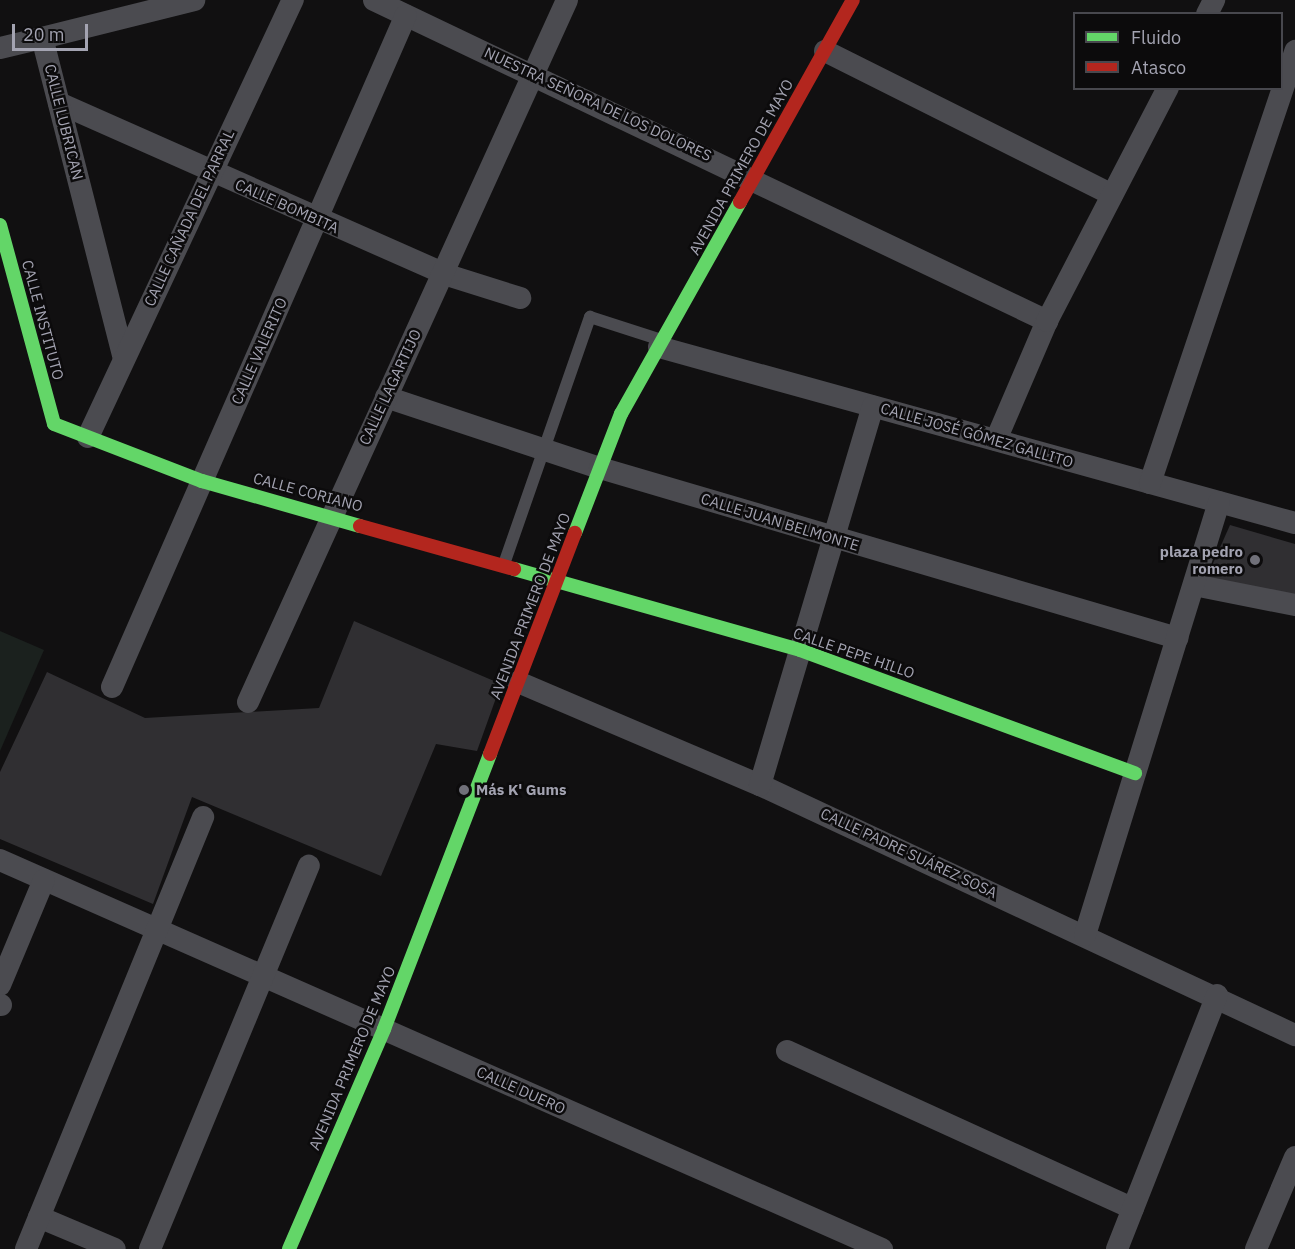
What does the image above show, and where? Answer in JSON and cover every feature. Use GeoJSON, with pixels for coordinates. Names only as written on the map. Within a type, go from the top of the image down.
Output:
{"type":"FeatureCollection","features":[{"type":"Feature","properties":{"kind":"street"},"geometry":{"type":"LineString","coordinates":[[0,48],[194,0]]}},
{"type":"Feature","properties":{"kind":"street","name":"CALLE CAÑADA DEL PARRAL"},"geometry":{"type":"LineString","coordinates":[[88,437],[209,172],[293,0]]}},
{"type":"Feature","properties":{"kind":"street","name":"NUESTRA SEÑORA DE LOS DOLORES"},"geometry":{"type":"LineString","coordinates":[[374,0],[753,178],[1047,321]]}},
{"type":"Feature","properties":{"kind":"street","name":"CALLE LAGARTIJO"},"geometry":{"type":"LineString","coordinates":[[248,702],[330,515],[537,75],[567,0]]}},
{"type":"Feature","properties":{"kind":"street","name":"AVENIDA PRIMERO DE MAYO"},"geometry":{"type":"LineString","coordinates":[[289,1249],[384,1029],[621,414],[854,0]]}},
{"type":"Feature","properties":{"kind":"street","name":"CALLE VALERITO"},"geometry":{"type":"LineString","coordinates":[[112,687],[406,15]]}},
{"type":"Feature","properties":{"kind":"street","name":"CALLE LUBRICAN"},"geometry":{"type":"LineString","coordinates":[[42,38],[124,359]]}},
{"type":"Feature","properties":{"kind":"street"},"geometry":{"type":"LineString","coordinates":[[825,51],[1112,195]]}},
{"type":"Feature","properties":{"kind":"street"},"geometry":{"type":"LineString","coordinates":[[1283,87],[1295,51]]}},
{"type":"Feature","properties":{"kind":"street"},"geometry":{"type":"LineString","coordinates":[[996,440],[1047,321],[1167,90]]}},
{"type":"Feature","properties":{"kind":"street"},"geometry":{"type":"LineString","coordinates":[[1150,483],[1282,90]]}},
{"type":"Feature","properties":{"kind":"street","name":"CALLE BOMBITA"},"geometry":{"type":"LineString","coordinates":[[59,103],[316,220],[444,274],[520,298]]}},
{"type":"Feature","properties":{"kind":"street","name":"CALLE INSTITUTO"},"geometry":{"type":"LineString","coordinates":[[0,225],[54,424]]}},
{"type":"Feature","properties":{"kind":"street","name":"CALLE JOSÉ GÓMEZ GALLITO"},"geometry":{"type":"LineString","coordinates":[[661,343],[873,406],[1295,523]]}},
{"type":"Feature","properties":{"kind":"street","name":"CALLE JUAN BELMONTE"},"geometry":{"type":"LineString","coordinates":[[386,397],[600,468],[1177,638]]}},
{"type":"Feature","properties":{"kind":"street"},"geometry":{"type":"LineString","coordinates":[[760,785],[873,406]]}},
{"type":"Feature","properties":{"kind":"street","name":"CALLE CORIANO"},"geometry":{"type":"LineString","coordinates":[[54,424],[202,481],[557,580]]}},
{"type":"Feature","properties":{"kind":"street"},"geometry":{"type":"LineString","coordinates":[[1085,935],[1220,502]]}},
{"type":"Feature","properties":{"kind":"street","name":"CALLE PEPE HILLO"},"geometry":{"type":"LineString","coordinates":[[557,580],[801,650],[1135,773]]}},
{"type":"Feature","properties":{"kind":"street"},"geometry":{"type":"LineString","coordinates":[[1194,585],[1295,604]]}},
{"type":"Feature","properties":{"kind":"street","name":"CALLE PADRE SUÁREZ SOSA"},"geometry":{"type":"LineString","coordinates":[[518,682],[760,785],[1216,995],[1295,1035]]}},
{"type":"Feature","properties":{"kind":"street"},"geometry":{"type":"LineString","coordinates":[[26,1249],[160,929],[203,817]]}},
{"type":"Feature","properties":{"kind":"street","name":"CALLE DUERO"},"geometry":{"type":"LineString","coordinates":[[0,860],[882,1249]]}},
{"type":"Feature","properties":{"kind":"street"},"geometry":{"type":"LineString","coordinates":[[150,1249],[309,866]]}},
{"type":"Feature","properties":{"kind":"street"},"geometry":{"type":"LineString","coordinates":[[0,998],[44,880]]}},
{"type":"Feature","properties":{"kind":"street"},"geometry":{"type":"LineString","coordinates":[[1117,1249],[1216,995]]}},
{"type":"Feature","properties":{"kind":"street"},"geometry":{"type":"LineString","coordinates":[[787,1051],[1133,1209]]}},
{"type":"Feature","properties":{"kind":"street"},"geometry":{"type":"LineString","coordinates":[[1256,1249],[1295,1157]]}},
{"type":"Feature","properties":{"kind":"street"},"geometry":{"type":"LineString","coordinates":[[39,1217],[115,1249]]}},
{"type":"Feature","properties":{"kind":"lane"},"geometry":{"type":"LineString","coordinates":[[503,565],[590,317],[661,343]]}},
{"type":"Feature","properties":{"kind":"shaded area"},"geometry":{"type":"Polygon","coordinates":[[[0,631],[44,650],[0,751],[0,631]]]}},
{"type":"Feature","properties":{"kind":"building","name":"plaza pedro romero"},"geometry":{"type":"Polygon","coordinates":[[[1230,525],[1295,544],[1295,596],[1207,577],[1230,525]]]}},
{"type":"Feature","properties":{"kind":"building"},"geometry":{"type":"Polygon","coordinates":[[[354,621],[501,684],[477,751],[436,744],[381,876],[192,797],[153,904],[0,839],[0,772],[47,672],[145,718],[319,708],[354,621]]]}},
{"type":"Feature","properties":{"kind":"traffic: fast"},"geometry":{"type":"LineString","coordinates":[[575,533],[621,414],[740,202]]}},
{"type":"Feature","properties":{"kind":"traffic: fast"},"geometry":{"type":"LineString","coordinates":[[0,225],[54,424],[202,481],[360,526]]}},
{"type":"Feature","properties":{"kind":"traffic: fast"},"geometry":{"type":"LineString","coordinates":[[514,569],[800,650],[1135,773]]}},
{"type":"Feature","properties":{"kind":"traffic: fast"},"geometry":{"type":"LineString","coordinates":[[289,1249],[384,1029],[490,754]]}},
{"type":"Feature","properties":{"kind":"traffic: jam"},"geometry":{"type":"LineString","coordinates":[[740,202],[853,0]]}},
{"type":"Feature","properties":{"kind":"traffic: jam"},"geometry":{"type":"LineString","coordinates":[[360,526],[514,569]]}},
{"type":"Feature","properties":{"kind":"traffic: jam"},"geometry":{"type":"LineString","coordinates":[[490,754],[575,533]]}},
{"type":"Feature","properties":{"kind":"place","name":"plaza pedro romero"},"geometry":{"type":"Point","coordinates":[1255,560]}},
{"type":"Feature","properties":{"kind":"place","name":"Más K' Gums"},"geometry":{"type":"Point","coordinates":[464,790]}}]}
